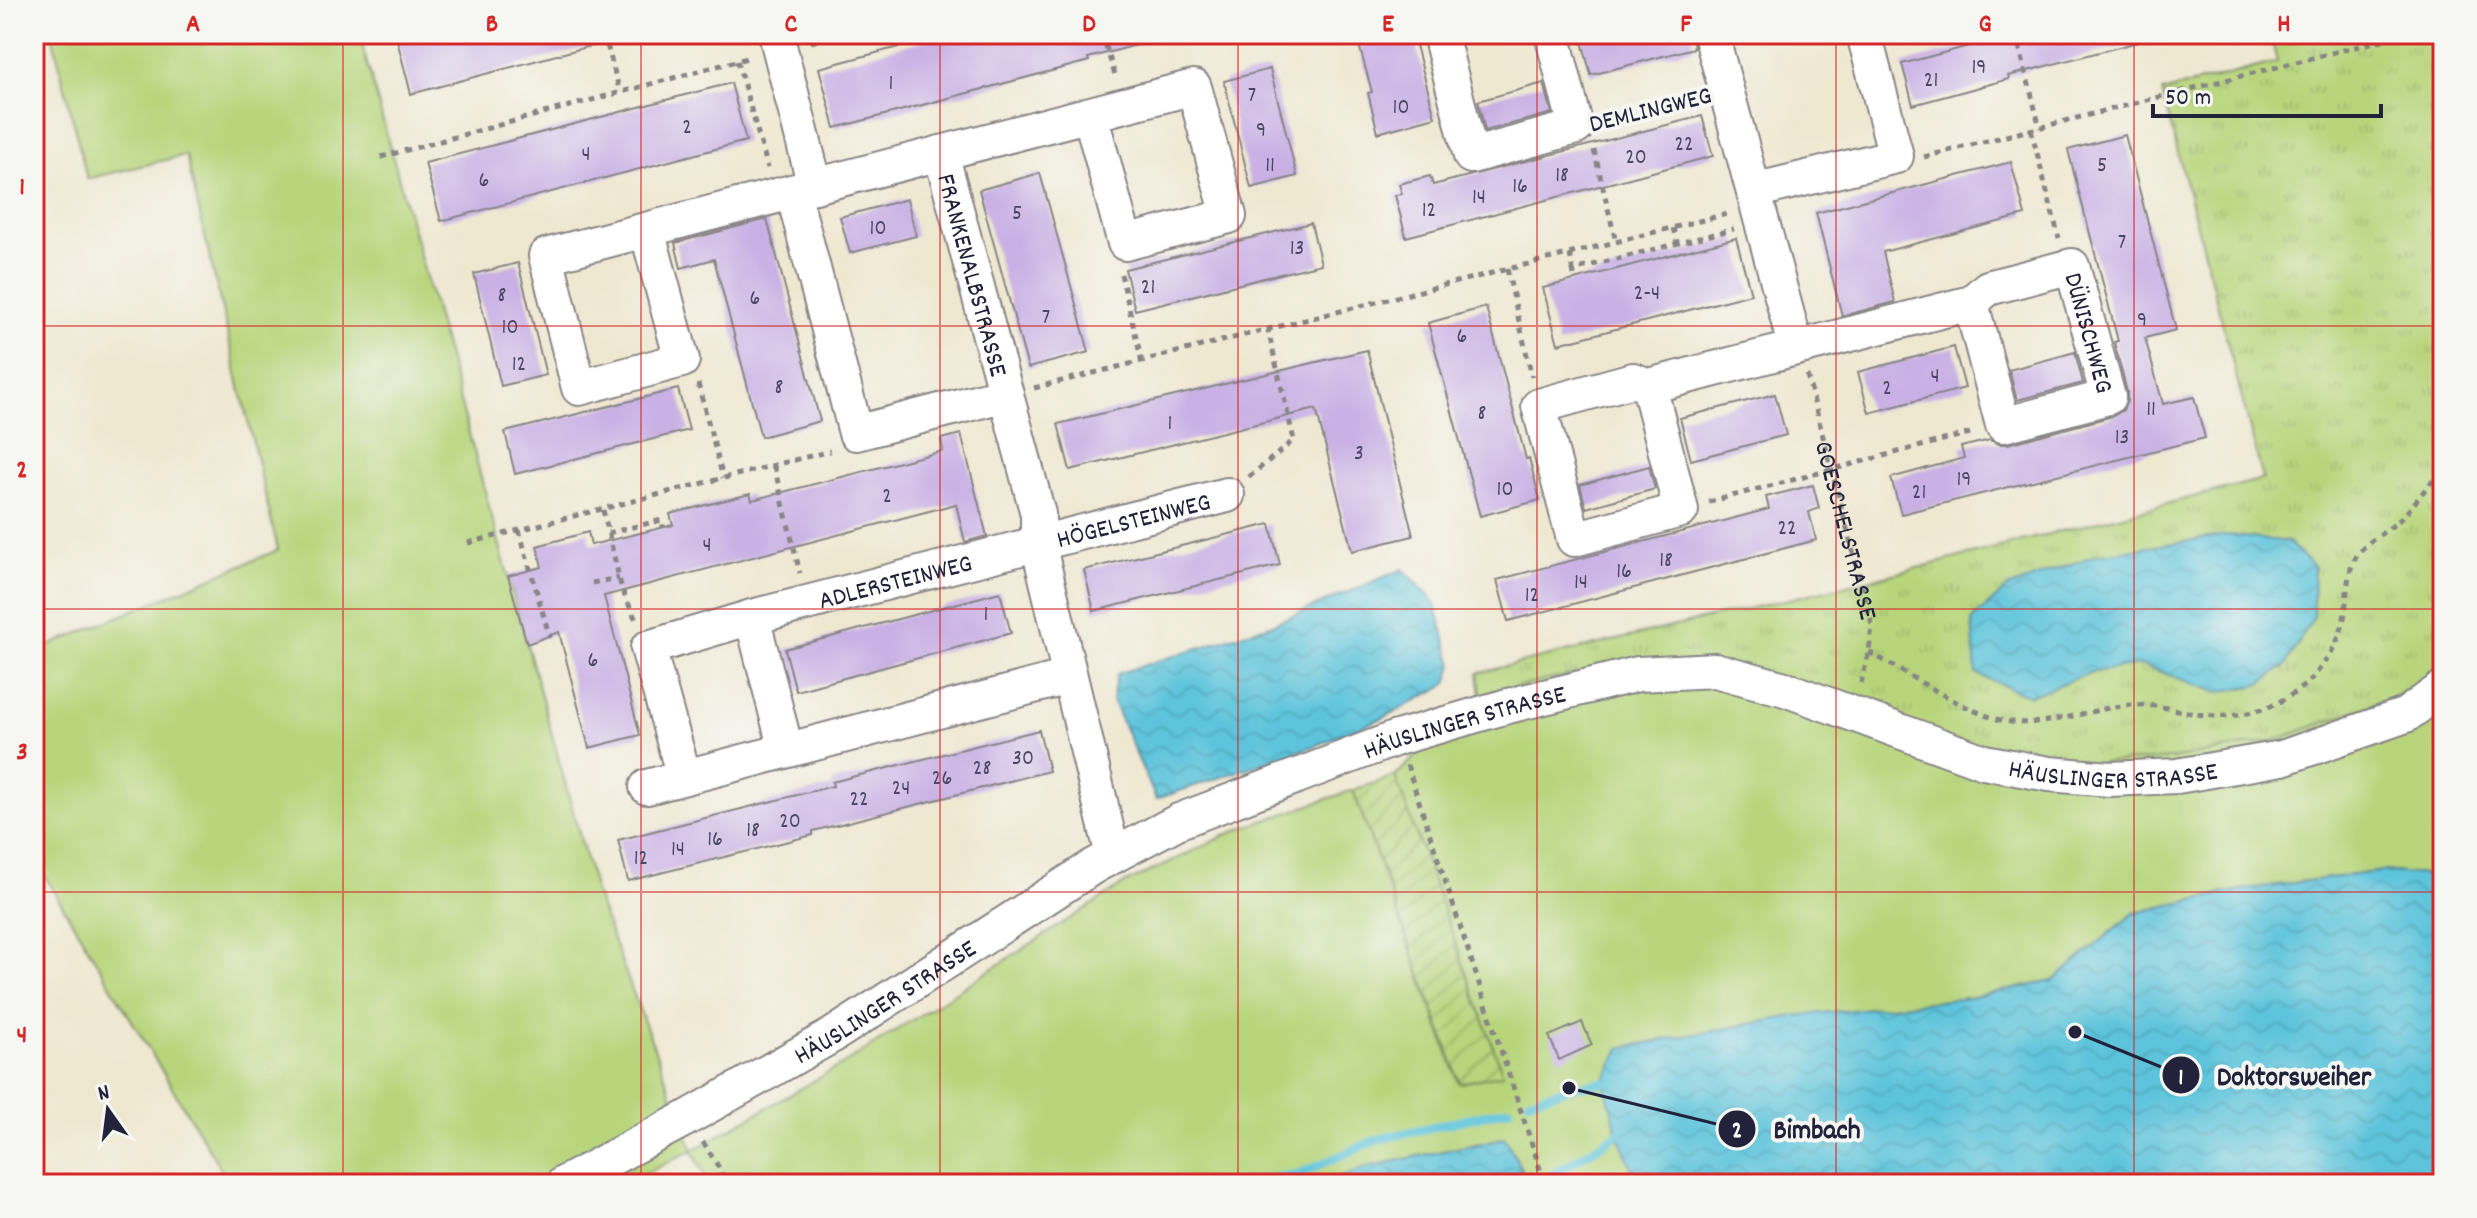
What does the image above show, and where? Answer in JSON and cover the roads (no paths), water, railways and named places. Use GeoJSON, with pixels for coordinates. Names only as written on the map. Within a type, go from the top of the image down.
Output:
{"type":"FeatureCollection","features":[{"type":"Feature","properties":{"kind":"street","name":"DEMLINGWEG"},"geometry":{"type":"LineString","coordinates":[[1440,34],[1471,156],[1582,126],[1552,34]]}},
{"type":"Feature","properties":{"kind":"street"},"geometry":{"type":"LineString","coordinates":[[1711,34],[1798,347]]}},
{"type":"Feature","properties":{"kind":"street"},"geometry":{"type":"LineString","coordinates":[[1758,206],[1896,156],[1864,34]]}},
{"type":"Feature","properties":{"kind":"street"},"geometry":{"type":"LineString","coordinates":[[778,42],[795,191]]}},
{"type":"Feature","properties":{"kind":"street"},"geometry":{"type":"LineString","coordinates":[[941,153],[1124,105],[1194,87],[1229,216],[1125,243],[1090,114]]}},
{"type":"Feature","properties":{"kind":"street","name":"FRANKENALBSTRASSE"},"geometry":{"type":"LineString","coordinates":[[647,230],[682,360],[579,388],[546,256],[941,153],[1038,514],[1038,543],[1113,856]]}},
{"type":"Feature","properties":{"kind":"street","name":"FRANKENALBSTRASSE"},"geometry":{"type":"LineString","coordinates":[[795,191],[856,433],[1006,394]]}},
{"type":"Feature","properties":{"kind":"street","name":"DÜNISCHWEG"},"geometry":{"type":"LineString","coordinates":[[1649,386],[1681,510],[1574,539],[1539,406],[1633,380],[1649,386],[1971,303],[1988,288],[2072,266],[2108,397],[2003,425],[1971,303]]}},
{"type":"Feature","properties":{"kind":"street","name":"HÖGELSTEINWEG"},"geometry":{"type":"LineString","coordinates":[[1038,543],[1227,495]]}},
{"type":"Feature","properties":{"kind":"street","name":"ADLERSTEINWEG"},"geometry":{"type":"LineString","coordinates":[[684,777],[648,648],[752,617],[1038,543]]}},
{"type":"Feature","properties":{"kind":"street"},"geometry":{"type":"LineString","coordinates":[[752,617],[786,750]]}},
{"type":"Feature","properties":{"kind":"street","name":"HÄUSLINGER STRASSE"},"geometry":{"type":"LineString","coordinates":[[563,1184],[833,1035],[1113,856],[1179,821],[1397,738],[1504,707],[1638,674],[1715,670],[1785,689],[1984,762],[2049,774],[2110,779],[2177,776],[2282,758],[2406,715],[2443,688]]}},
{"type":"Feature","properties":{"kind":"street"},"geometry":{"type":"LineString","coordinates":[[647,787],[1068,677]]}},
{"type":"Feature","properties":{"kind":"water"},"geometry":{"type":"Polygon","coordinates":[[[2227,535],[2288,542],[2314,567],[2313,618],[2285,666],[2259,685],[2217,692],[2141,665],[2092,672],[2030,696],[1976,674],[1972,620],[2007,588],[2096,555],[2227,535]]]}},
{"type":"Feature","properties":{"kind":"water"},"geometry":{"type":"Polygon","coordinates":[[[1403,569],[1434,601],[1453,665],[1447,684],[1385,717],[1314,746],[1156,799],[1112,700],[1117,674],[1270,625],[1403,569]]]}},
{"type":"Feature","properties":{"kind":"water"},"geometry":{"type":"Polygon","coordinates":[[[2383,871],[2443,877],[2443,1184],[1638,1184],[1618,1134],[1604,1082],[1620,1048],[1793,1016],[1968,998],[2053,981],[2134,913],[2240,890],[2383,871]]]}},
{"type":"Feature","properties":{"kind":"water"},"geometry":{"type":"Polygon","coordinates":[[[1505,1138],[1529,1184],[1321,1184],[1367,1167],[1505,1138]]]}},
{"type":"Feature","properties":{"kind":"waterway"},"geometry":{"type":"LineString","coordinates":[[1529,1100],[1604,1082]]}},
{"type":"Feature","properties":{"kind":"waterway"},"geometry":{"type":"LineString","coordinates":[[1235,1184],[1299,1174],[1376,1140],[1509,1109]]}},
{"type":"Feature","properties":{"kind":"waterway"},"geometry":{"type":"LineString","coordinates":[[1550,1176],[1618,1134]]}},
{"type":"Feature","properties":{"kind":"place","name":"Doktorsweiher"},"geometry":{"type":"Point","coordinates":[2075,1032]}},
{"type":"Feature","properties":{"kind":"place","name":"Bimbach"},"geometry":{"type":"Point","coordinates":[1569,1088]}}]}
